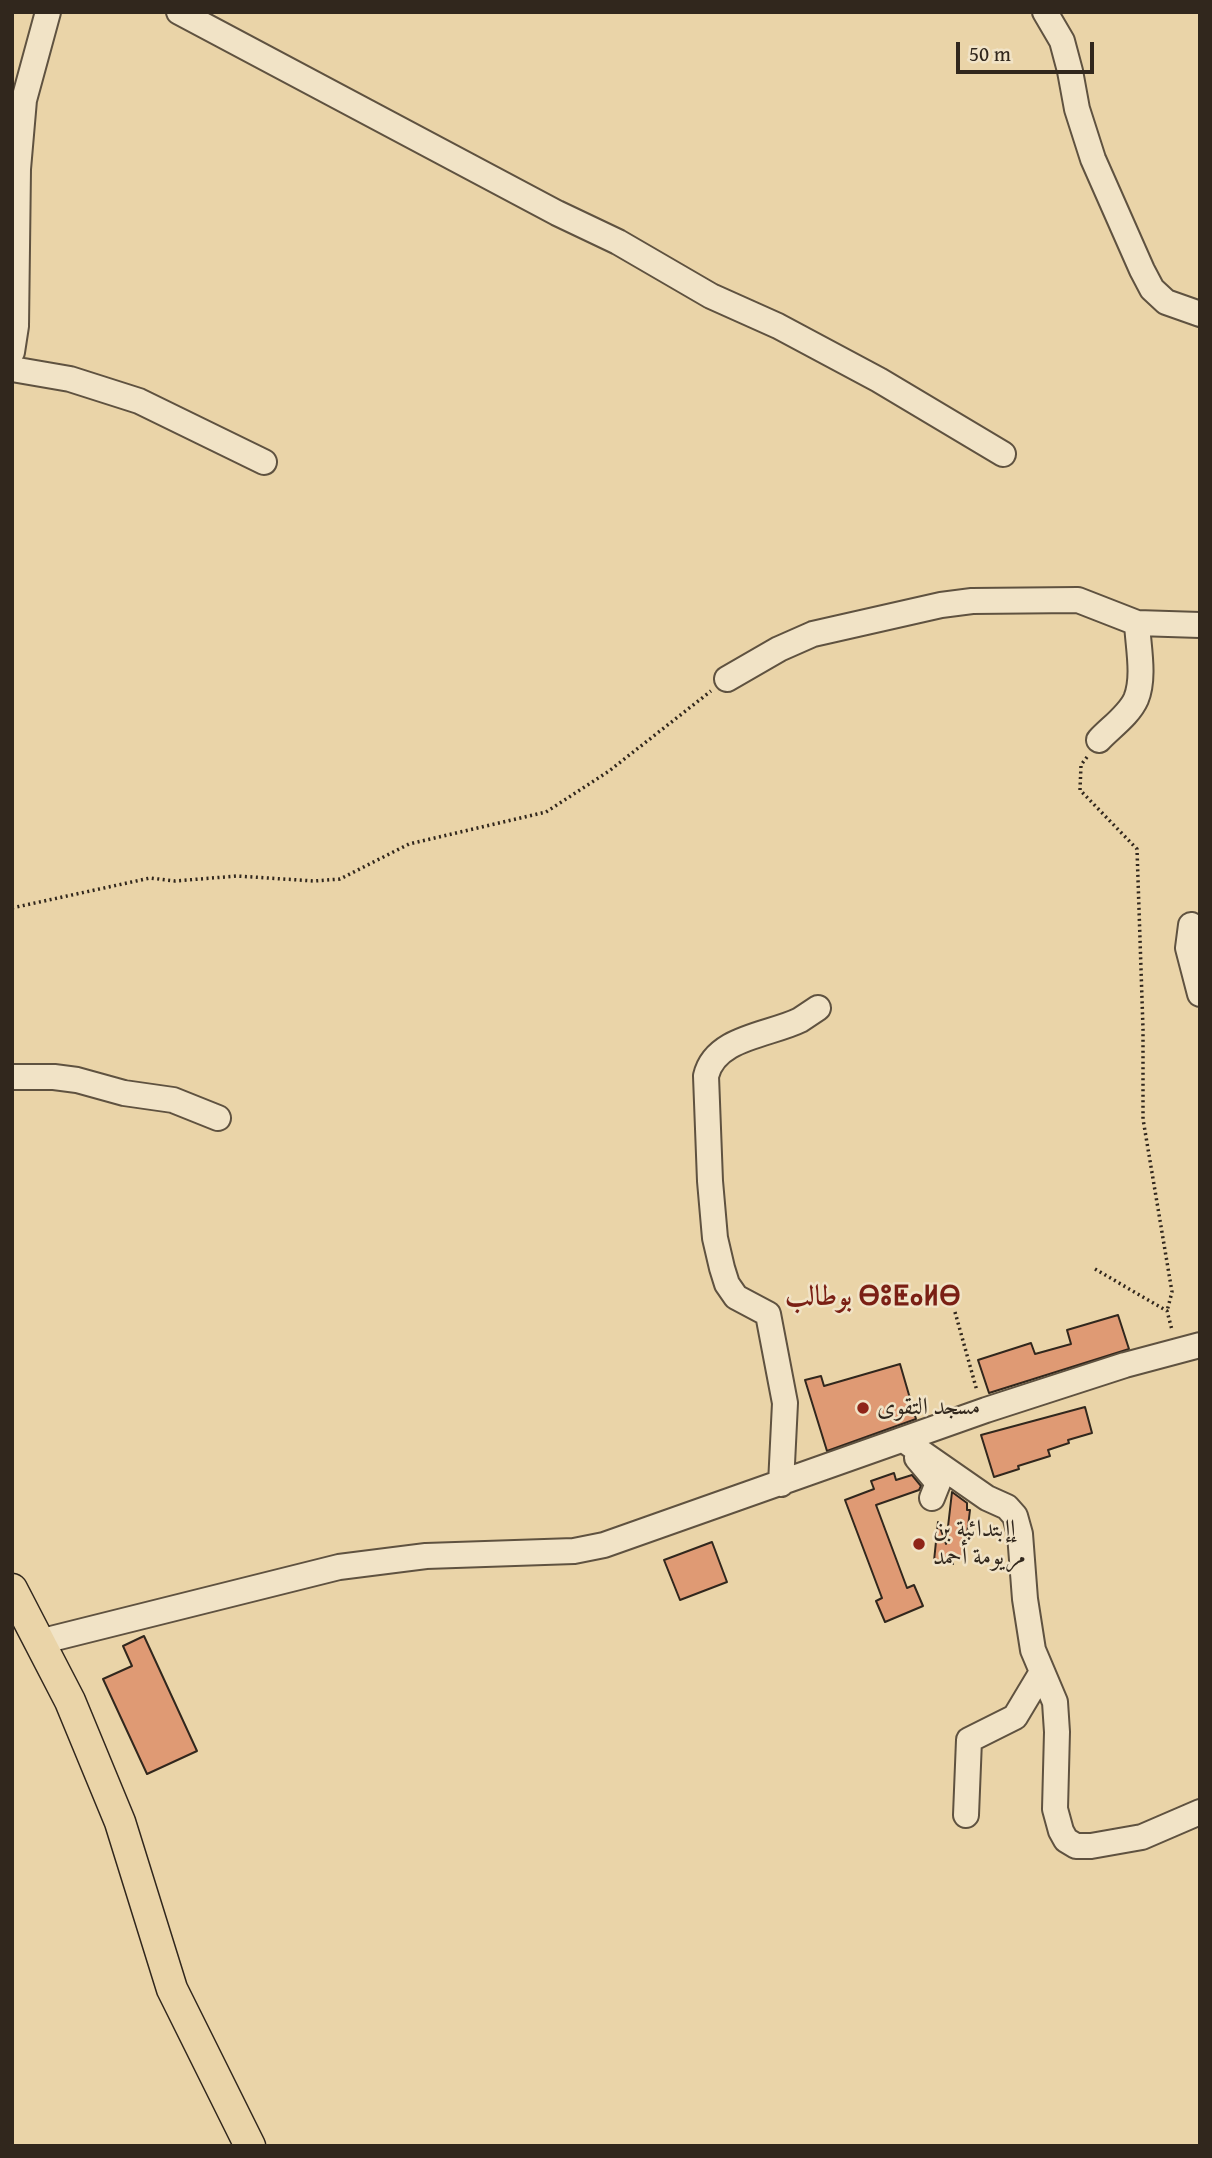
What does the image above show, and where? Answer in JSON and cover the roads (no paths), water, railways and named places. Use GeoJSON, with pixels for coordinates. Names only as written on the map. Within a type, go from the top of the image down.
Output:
{"type":"FeatureCollection","features":[{"type":"Feature","properties":{"kind":"main road"},"geometry":{"type":"LineString","coordinates":[[12,1589],[70,1701],[120,1822],[172,1989],[250,2146]]}},
{"type":"Feature","properties":{"kind":"street"},"geometry":{"type":"LineString","coordinates":[[12,352],[16,326],[18,169],[24,100],[48,12]]}},
{"type":"Feature","properties":{"kind":"street"},"geometry":{"type":"LineString","coordinates":[[179,12],[557,213],[618,242],[712,296],[778,326],[879,380],[1003,454]]}},
{"type":"Feature","properties":{"kind":"street"},"geometry":{"type":"LineString","coordinates":[[1045,12],[1062,41],[1077,108],[1093,159],[1152,289],[1166,302],[1200,314]]}},
{"type":"Feature","properties":{"kind":"street"},"geometry":{"type":"LineString","coordinates":[[12,369],[70,379],[139,401],[264,462]]}},
{"type":"Feature","properties":{"kind":"street"},"geometry":{"type":"LineString","coordinates":[[727,679],[779,649],[813,634],[941,605],[972,601],[1078,600],[1137,623],[1200,625]]}},
{"type":"Feature","properties":{"kind":"street"},"geometry":{"type":"LineString","coordinates":[[1099,740],[1136,698],[1140,681],[1137,623]]}},
{"type":"Feature","properties":{"kind":"street"},"geometry":{"type":"LineString","coordinates":[[1191,925],[1188,948],[1200,994]]}},
{"type":"Feature","properties":{"kind":"street"},"geometry":{"type":"LineString","coordinates":[[781,1484],[785,1403],[768,1314],[736,1297],[731,1291],[724,1276],[715,1238],[706,1076],[712,1061],[730,1046],[799,1020],[818,1008]]}},
{"type":"Feature","properties":{"kind":"street"},"geometry":{"type":"LineString","coordinates":[[12,1077],[76,1080],[124,1093],[173,1100],[218,1118]]}},
{"type":"Feature","properties":{"kind":"street"},"geometry":{"type":"LineString","coordinates":[[39,1642],[339,1567],[426,1556],[574,1551],[604,1545],[781,1484],[910,1444],[983,1411],[1125,1365],[1194,1348]]}},
{"type":"Feature","properties":{"kind":"street"},"geometry":{"type":"LineString","coordinates":[[910,1444],[916,1458],[938,1483],[932,1498]]}},
{"type":"Feature","properties":{"kind":"street"},"geometry":{"type":"LineString","coordinates":[[910,1444],[987,1498],[1007,1507],[1015,1516],[1020,1534],[1033,1650],[1055,1702],[1055,1810],[1066,1840],[1076,1846],[1132,1840],[1167,1828],[1200,1812]]}},
{"type":"Feature","properties":{"kind":"street"},"geometry":{"type":"LineString","coordinates":[[966,1815],[969,1740],[1015,1717],[1042,1672]]}},
{"type":"Feature","properties":{"kind":"place","name":"مسجد التقوى"},"geometry":{"type":"Point","coordinates":[863,1408]}},
{"type":"Feature","properties":{"kind":"place","name":"إإبتدائية بن مريومة أحمد"},"geometry":{"type":"Point","coordinates":[919,1544]}},
{"type":"Feature","properties":{"kind":"district","name":"بوطالب ⴱⵓⵟⴰⵍⴱ"},"geometry":{"type":"Point","coordinates":[873,1298]}}]}
